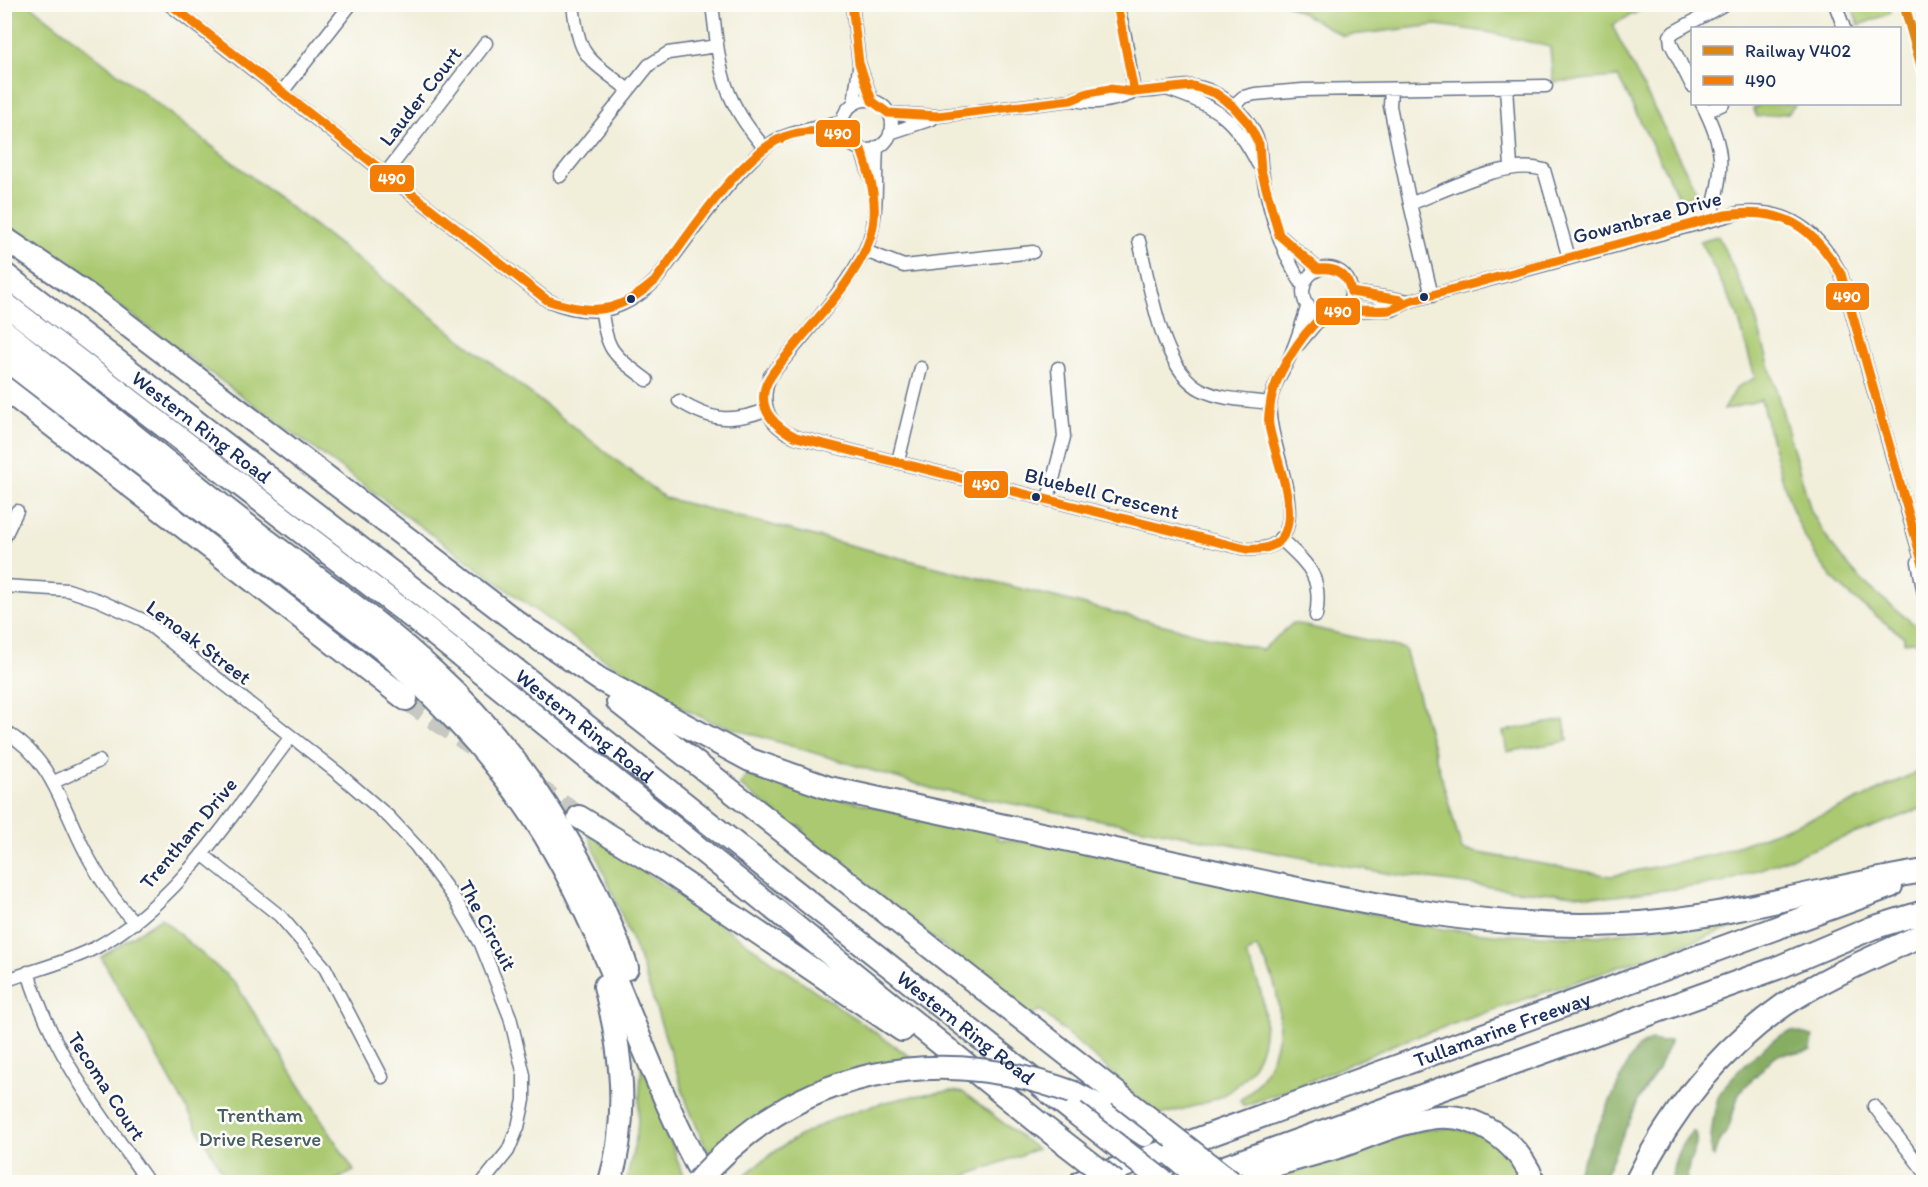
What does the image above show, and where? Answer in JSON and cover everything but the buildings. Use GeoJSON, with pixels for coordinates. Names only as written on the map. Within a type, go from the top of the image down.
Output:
{"type":"FeatureCollection","features":[{"type":"Feature","properties":{"kind":"highway"},"geometry":{"type":"LineString","coordinates":[[4,238],[88,295],[532,633],[1231,1182]]}},
{"type":"Feature","properties":{"kind":"highway","name":"Western Ring Road"},"geometry":{"type":"LineString","coordinates":[[4,274],[421,595],[1164,1182]]}},
{"type":"Feature","properties":{"kind":"highway","name":"Western Ring Road"},"geometry":{"type":"LineString","coordinates":[[4,303],[430,631],[1040,1124],[1115,1182]]}},
{"type":"Feature","properties":{"kind":"highway"},"geometry":{"type":"LineString","coordinates":[[4,330],[236,517],[390,634],[437,674],[512,758],[554,818],[604,911],[625,963],[684,1140]]}},
{"type":"Feature","properties":{"kind":"highway"},"geometry":{"type":"LineString","coordinates":[[4,358],[385,651],[429,691],[499,770],[530,811],[555,853],[597,936],[658,1085],[706,1182]]}},
{"type":"Feature","properties":{"kind":"highway"},"geometry":{"type":"LineString","coordinates":[[4,388],[406,699]]}},
{"type":"Feature","properties":{"kind":"highway"},"geometry":{"type":"LineString","coordinates":[[532,633],[599,679],[730,750],[776,771],[829,788],[1406,911],[1507,922],[1619,925],[1723,912],[1852,883],[1923,872]]}},
{"type":"Feature","properties":{"kind":"highway"},"geometry":{"type":"LineString","coordinates":[[579,817],[664,869],[1040,1124]]}},
{"type":"Feature","properties":{"kind":"highway","name":"Tullamarine Freeway"},"geometry":{"type":"LineString","coordinates":[[1081,1182],[1871,894],[1923,872]]}},
{"type":"Feature","properties":{"kind":"highway"},"geometry":{"type":"LineString","coordinates":[[575,894],[601,968],[622,1064],[622,1120],[610,1182]]}},
{"type":"Feature","properties":{"kind":"highway","name":"Tullamarine Freeway"},"geometry":{"type":"LineString","coordinates":[[1183,1182],[1777,968],[1872,928],[1923,912]]}},
{"type":"Feature","properties":{"kind":"highway"},"geometry":{"type":"LineString","coordinates":[[1636,1182],[1662,1133],[1688,1096],[1708,1072],[1758,1025],[1786,1004],[1826,981],[1923,934]]}},
{"type":"Feature","properties":{"kind":"highway"},"geometry":{"type":"LineString","coordinates":[[697,1182],[742,1138],[798,1102],[857,1078],[904,1068],[945,1066],[1011,1073],[1074,1093],[1128,1123],[1205,1182]]}},
{"type":"Feature","properties":{"kind":"highway"},"geometry":{"type":"LineString","coordinates":[[1223,1182],[1415,1121],[1443,1117],[1473,1122],[1499,1135],[1522,1159],[1534,1182]]}},
{"type":"Feature","properties":{"kind":"street"},"geometry":{"type":"LineString","coordinates":[[169,4],[547,300],[573,309],[602,311],[632,301],[655,281],[746,165],[764,147],[780,138],[842,121]]}},
{"type":"Feature","properties":{"kind":"street"},"geometry":{"type":"LineString","coordinates":[[282,93],[351,4]]}},
{"type":"Feature","properties":{"kind":"street"},"geometry":{"type":"LineString","coordinates":[[573,4],[581,48],[589,58],[627,89]]}},
{"type":"Feature","properties":{"kind":"street"},"geometry":{"type":"LineString","coordinates":[[712,4],[717,46],[727,94],[736,112],[764,147]]}},
{"type":"Feature","properties":{"kind":"street"},"geometry":{"type":"LineString","coordinates":[[852,4],[860,63],[872,100],[888,113],[938,116],[1071,100],[1088,93],[1110,90],[1134,92],[1192,86],[1215,93],[1233,106],[1248,123],[1259,144],[1261,171]]}},
{"type":"Feature","properties":{"kind":"street"},"geometry":{"type":"LineString","coordinates":[[1117,4],[1134,92]]}},
{"type":"Feature","properties":{"kind":"street"},"geometry":{"type":"LineString","coordinates":[[1691,84],[1671,44],[1670,36],[1725,4]]}},
{"type":"Feature","properties":{"kind":"street"},"geometry":{"type":"LineString","coordinates":[[1835,4],[1844,27]]}},
{"type":"Feature","properties":{"kind":"street","name":"Lauder Court"},"geometry":{"type":"LineString","coordinates":[[386,173],[486,43]]}},
{"type":"Feature","properties":{"kind":"street"},"geometry":{"type":"LineString","coordinates":[[560,176],[627,89],[657,58],[668,53],[717,46]]}},
{"type":"Feature","properties":{"kind":"street"},"geometry":{"type":"LineString","coordinates":[[854,103],[860,63]]}},
{"type":"Feature","properties":{"kind":"street"},"geometry":{"type":"LineString","coordinates":[[1233,106],[1243,97],[1255,94],[1347,87],[1391,89],[1546,86]]}},
{"type":"Feature","properties":{"kind":"street"},"geometry":{"type":"LineString","coordinates":[[1506,87],[1511,167]]}},
{"type":"Feature","properties":{"kind":"street"},"geometry":{"type":"LineString","coordinates":[[1391,89],[1390,106],[1432,296]]}},
{"type":"Feature","properties":{"kind":"street"},"geometry":{"type":"LineString","coordinates":[[1168,90],[1210,105],[1222,114],[1246,140],[1261,171],[1284,253],[1304,287],[1308,305],[1293,351],[1278,379],[1270,403],[1269,424],[1291,510],[1289,523],[1280,538],[1313,572],[1319,591],[1316,616]]}},
{"type":"Feature","properties":{"kind":"street"},"geometry":{"type":"LineString","coordinates":[[872,100],[854,103],[846,111],[842,121],[844,134],[851,144],[861,149],[877,147]]}},
{"type":"Feature","properties":{"kind":"street"},"geometry":{"type":"LineString","coordinates":[[1710,220],[1722,165],[1717,140],[1704,108],[1719,105]]}},
{"type":"Feature","properties":{"kind":"street"},"geometry":{"type":"LineString","coordinates":[[888,113],[890,133]]}},
{"type":"Feature","properties":{"kind":"street"},"geometry":{"type":"LineString","coordinates":[[679,401],[706,415],[727,420],[743,418],[766,410],[764,398],[770,376],[854,270],[865,250],[874,217],[877,147],[890,133],[938,116]]}},
{"type":"Feature","properties":{"kind":"street"},"geometry":{"type":"LineString","coordinates":[[811,130],[844,134]]}},
{"type":"Feature","properties":{"kind":"street"},"geometry":{"type":"LineString","coordinates":[[861,149],[874,193]]}},
{"type":"Feature","properties":{"kind":"street"},"geometry":{"type":"LineString","coordinates":[[1410,204],[1511,167],[1533,166],[1544,170],[1569,258]]}},
{"type":"Feature","properties":{"kind":"street","name":"Gowanbrae Drive"},"geometry":{"type":"LineString","coordinates":[[1341,311],[1392,310],[1410,301],[1745,212],[1780,216],[1814,235],[1830,254],[1841,274],[1923,570]]}},
{"type":"Feature","properties":{"kind":"street"},"geometry":{"type":"LineString","coordinates":[[1279,235],[1318,269],[1338,270],[1348,279],[1351,292],[1350,299],[1341,311],[1323,315],[1293,351]]}},
{"type":"Feature","properties":{"kind":"street"},"geometry":{"type":"LineString","coordinates":[[1139,241],[1167,347],[1180,373],[1189,382],[1215,395],[1270,403]]}},
{"type":"Feature","properties":{"kind":"street"},"geometry":{"type":"LineString","coordinates":[[865,250],[904,266],[1033,252]]}},
{"type":"Feature","properties":{"kind":"street"},"geometry":{"type":"LineString","coordinates":[[1304,287],[1307,279],[1318,269]]}},
{"type":"Feature","properties":{"kind":"street","name":"Gowanbrae Drive"},"geometry":{"type":"LineString","coordinates":[[1351,292],[1410,301]]}},
{"type":"Feature","properties":{"kind":"street"},"geometry":{"type":"LineString","coordinates":[[1308,305],[1323,315]]}},
{"type":"Feature","properties":{"kind":"street"},"geometry":{"type":"LineString","coordinates":[[602,311],[607,342],[612,351],[647,381]]}},
{"type":"Feature","properties":{"kind":"street"},"geometry":{"type":"LineString","coordinates":[[898,461],[921,368]]}},
{"type":"Feature","properties":{"kind":"street"},"geometry":{"type":"LineString","coordinates":[[1048,499],[1064,437],[1058,368]]}},
{"type":"Feature","properties":{"kind":"street","name":"Bluebell Crescent"},"geometry":{"type":"LineString","coordinates":[[766,410],[774,425],[784,433],[1246,549],[1258,550],[1280,538]]}},
{"type":"Feature","properties":{"kind":"street"},"geometry":{"type":"LineString","coordinates":[[4,538],[17,511]]}},
{"type":"Feature","properties":{"kind":"street","name":"Gowanbrae Drive"},"geometry":{"type":"LineString","coordinates":[[1916,549],[1923,594]]}},
{"type":"Feature","properties":{"kind":"street","name":"Lenoak Street"},"geometry":{"type":"LineString","coordinates":[[4,586],[68,590],[98,600],[143,620],[290,738]]}},
{"type":"Feature","properties":{"kind":"street"},"geometry":{"type":"LineString","coordinates":[[4,731],[25,745],[44,765],[84,849],[108,890],[135,923]]}},
{"type":"Feature","properties":{"kind":"street","name":"Trentham Drive"},"geometry":{"type":"LineString","coordinates":[[4,981],[93,949],[135,923],[171,890],[202,854],[290,738]]}},
{"type":"Feature","properties":{"kind":"street","name":"The Circuit"},"geometry":{"type":"LineString","coordinates":[[290,738],[381,810],[416,846],[461,909],[493,972],[516,1040],[524,1075],[524,1100],[518,1127],[508,1151],[483,1182]]}},
{"type":"Feature","properties":{"kind":"street"},"geometry":{"type":"LineString","coordinates":[[54,782],[99,761]]}},
{"type":"Feature","properties":{"kind":"street"},"geometry":{"type":"LineString","coordinates":[[202,854],[280,916],[325,968],[382,1077]]}},
{"type":"Feature","properties":{"kind":"street","name":"Tecoma Court"},"geometry":{"type":"LineString","coordinates":[[28,972],[48,1029],[71,1072],[148,1182]]}},
{"type":"Feature","properties":{"kind":"street"},"geometry":{"type":"LineString","coordinates":[[1874,1106],[1923,1171]]}},
{"type":"Feature","properties":{"kind":"green space"},"geometry":{"type":"Polygon","coordinates":[[[4,5],[30,5],[665,498],[1262,650],[1293,623],[1405,649],[1462,850],[1611,876],[1716,854],[1845,806],[1923,769],[1923,808],[1723,883],[1606,897],[1512,890],[1391,874],[933,789],[712,722],[661,698],[583,645],[5,223],[4,5]]]}},
{"type":"Feature","properties":{"kind":"green space"},"geometry":{"type":"Polygon","coordinates":[[[1288,5],[1650,5],[1612,25],[1698,195],[1680,200],[1618,77],[1553,82],[1550,47],[1487,32],[1437,25],[1343,36],[1288,5]]]}},
{"type":"Feature","properties":{"kind":"green space"},"geometry":{"type":"Polygon","coordinates":[[[1851,5],[1889,5],[1891,13],[1859,25],[1851,5]]]}},
{"type":"Feature","properties":{"kind":"green space"},"geometry":{"type":"Polygon","coordinates":[[[1760,105],[1795,105],[1788,113],[1757,117],[1753,108],[1760,105]]]}},
{"type":"Feature","properties":{"kind":"green space"},"geometry":{"type":"Polygon","coordinates":[[[1718,236],[1753,309],[1811,511],[1834,549],[1859,578],[1923,631],[1923,649],[1914,641],[1904,642],[1904,637],[1839,585],[1822,565],[1809,544],[1788,498],[1761,400],[1724,410],[1737,387],[1755,378],[1737,313],[1700,241],[1718,236]]]}},
{"type":"Feature","properties":{"kind":"green space"},"geometry":{"type":"Polygon","coordinates":[[[1564,720],[1568,741],[1507,752],[1503,731],[1564,720]]]}},
{"type":"Feature","properties":{"kind":"green space"},"geometry":{"type":"Polygon","coordinates":[[[746,775],[896,812],[998,831],[997,839],[1059,846],[1443,929],[1504,935],[1597,936],[1778,912],[1395,1044],[1299,1086],[1243,1106],[1240,1100],[1256,1085],[1268,1068],[1279,1027],[1279,1006],[1275,985],[1256,947],[1246,955],[1260,990],[1264,1008],[1265,1026],[1256,1060],[1246,1076],[1223,1095],[1160,1115],[1125,1088],[1126,1085],[1040,1010],[1032,1016],[801,834],[804,829],[799,826],[795,829],[740,785],[746,775]]]}},
{"type":"Feature","properties":{"kind":"green space"},"geometry":{"type":"Polygon","coordinates":[[[587,832],[912,1058],[709,1155],[688,1106],[640,960],[587,832]]]}},
{"type":"Feature","properties":{"kind":"green space","name":"Trentham Drive Reserve"},"geometry":{"type":"Polygon","coordinates":[[[161,918],[235,983],[354,1171],[332,1182],[228,1182],[101,957],[161,918]]]}},
{"type":"Feature","properties":{"kind":"green space"},"geometry":{"type":"Polygon","coordinates":[[[1792,1031],[1813,1036],[1811,1050],[1775,1056],[1739,1093],[1729,1127],[1716,1148],[1714,1157],[1711,1155],[1711,1134],[1719,1095],[1732,1078],[1763,1048],[1792,1031]]]}},
{"type":"Feature","properties":{"kind":"green space"},"geometry":{"type":"Polygon","coordinates":[[[1651,1040],[1662,1042],[1671,1040],[1658,1069],[1640,1097],[1602,1182],[1573,1182],[1628,1062],[1638,1047],[1651,1040]]]}},
{"type":"Feature","properties":{"kind":"green space"},"geometry":{"type":"Polygon","coordinates":[[[642,1059],[685,1182],[626,1182],[637,1134],[642,1059]]]}},
{"type":"Feature","properties":{"kind":"green space"},"geometry":{"type":"Polygon","coordinates":[[[952,1091],[964,1093],[1037,1149],[949,1182],[736,1182],[784,1146],[829,1122],[889,1101],[952,1091]]]}},
{"type":"Feature","properties":{"kind":"green space"},"geometry":{"type":"Polygon","coordinates":[[[1451,1128],[1479,1134],[1489,1139],[1503,1151],[1527,1182],[1256,1182],[1422,1130],[1451,1128]]]}},
{"type":"Feature","properties":{"kind":"green space"},"geometry":{"type":"Polygon","coordinates":[[[1693,1131],[1696,1134],[1696,1140],[1687,1182],[1672,1182],[1677,1155],[1693,1131]]]}},
{"type":"Feature","properties":{"kind":"tunnel"},"geometry":{"type":"LineString","coordinates":[[406,699],[473,745]]}},
{"type":"Feature","properties":{"kind":"tunnel"},"geometry":{"type":"LineString","coordinates":[[533,786],[579,817]]}},
{"type":"Feature","properties":{"kind":"rail line","name":"V402"},"geometry":{"type":"LineString","coordinates":[[1904,4],[1924,75]]}},
{"type":"Feature","properties":{"kind":"transit line","name":"490"},"geometry":{"type":"LineString","coordinates":[[170,4],[547,300],[578,308],[591,309],[617,305],[642,292],[655,281],[731,180],[767,146],[784,137],[799,133],[844,134],[851,144],[861,149],[865,160],[873,193],[873,227],[863,254],[845,285],[778,366],[767,383],[764,404],[776,424],[796,437],[1246,549],[1269,547],[1282,537],[1288,522],[1288,503],[1284,482],[1269,425],[1272,396],[1289,358],[1305,334],[1322,317],[1344,310],[1392,309],[1410,301],[1725,215],[1745,213],[1779,217],[1794,223],[1818,243],[1841,274],[1924,568]]}},
{"type":"Feature","properties":{"kind":"transit line","name":"490"},"geometry":{"type":"LineString","coordinates":[[852,4],[859,63],[872,101],[888,113],[938,116],[1071,100],[1088,93],[1110,89],[1134,92],[1193,86],[1215,93],[1233,106],[1248,123],[1259,144],[1261,170],[1279,235],[1318,269],[1330,269],[1344,276],[1351,292],[1401,300]]}},
{"type":"Feature","properties":{"kind":"transit line","name":"490"},"geometry":{"type":"LineString","coordinates":[[1117,4],[1134,92]]}}]}
